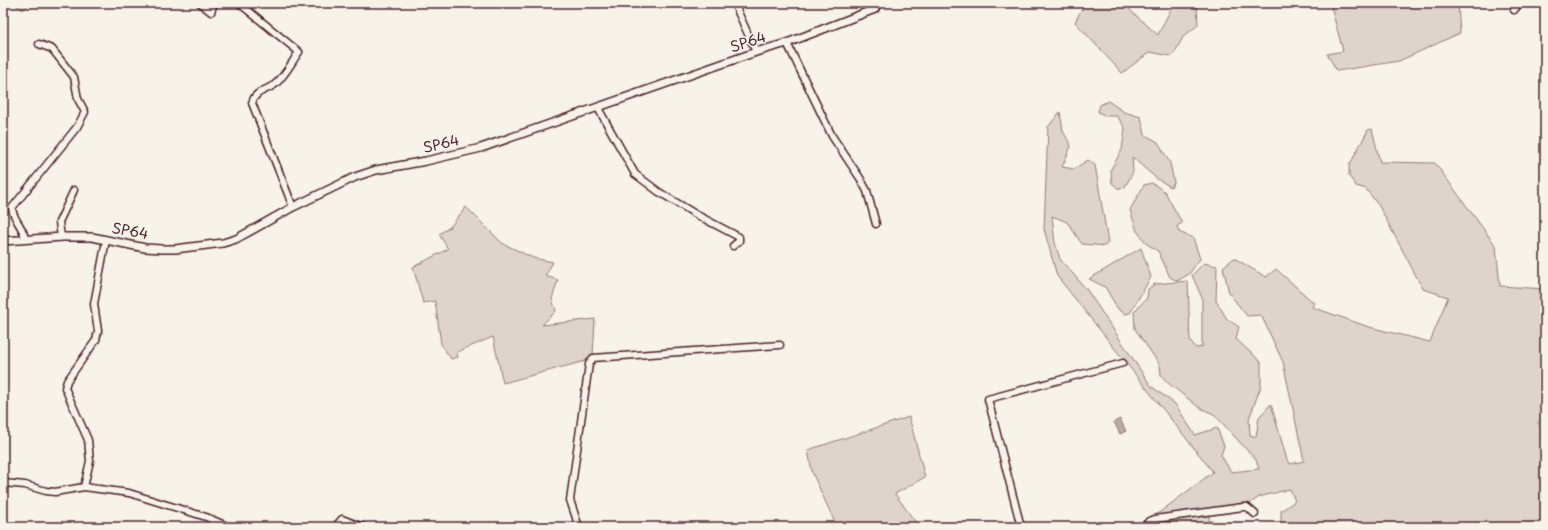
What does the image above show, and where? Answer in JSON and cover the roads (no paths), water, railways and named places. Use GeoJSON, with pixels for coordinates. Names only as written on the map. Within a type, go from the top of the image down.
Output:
{"type":"FeatureCollection","features":[{"type":"Feature","properties":{"kind":"street"},"geometry":{"type":"LineString","coordinates":[[200,3],[211,12],[214,3]]}},
{"type":"Feature","properties":{"kind":"street"},"geometry":{"type":"LineString","coordinates":[[239,3],[299,52],[276,83],[254,96],[252,103],[294,207]]}},
{"type":"Feature","properties":{"kind":"street"},"geometry":{"type":"LineString","coordinates":[[734,3],[756,52]]}},
{"type":"Feature","properties":{"kind":"street","name":"SP64"},"geometry":{"type":"LineString","coordinates":[[3,241],[61,237],[92,237],[145,248],[162,249],[223,243],[236,239],[294,207],[355,177],[376,170],[426,161],[481,148],[756,52],[787,43],[874,8],[877,3]]}},
{"type":"Feature","properties":{"kind":"street"},"geometry":{"type":"LineString","coordinates":[[1514,10],[1520,3]]}},
{"type":"Feature","properties":{"kind":"street"},"geometry":{"type":"LineString","coordinates":[[787,43],[832,136],[867,190],[876,224]]}},
{"type":"Feature","properties":{"kind":"street"},"geometry":{"type":"LineString","coordinates":[[25,240],[25,233],[13,214],[12,208],[77,127],[85,112],[78,99],[74,77],[52,49],[39,44]]}},
{"type":"Feature","properties":{"kind":"street"},"geometry":{"type":"LineString","coordinates":[[598,108],[635,174],[659,192],[738,237],[739,241],[733,246]]}},
{"type":"Feature","properties":{"kind":"street"},"geometry":{"type":"LineString","coordinates":[[61,237],[59,222],[74,190]]}},
{"type":"Feature","properties":{"kind":"street"},"geometry":{"type":"LineString","coordinates":[[84,487],[90,461],[88,440],[65,388],[70,376],[96,340],[98,331],[94,304],[106,240]]}},
{"type":"Feature","properties":{"kind":"street"},"geometry":{"type":"LineString","coordinates":[[579,527],[570,500],[589,364],[593,358],[652,353],[780,346]]}},
{"type":"Feature","properties":{"kind":"street"},"geometry":{"type":"LineString","coordinates":[[1021,527],[988,399],[1123,363]]}},
{"type":"Feature","properties":{"kind":"street"},"geometry":{"type":"LineString","coordinates":[[3,483],[25,485],[55,492],[84,487],[145,497],[206,517],[229,527]]}},
{"type":"Feature","properties":{"kind":"street"},"geometry":{"type":"LineString","coordinates":[[1144,527],[1149,521],[1155,519],[1242,507],[1247,507],[1255,514]]}},
{"type":"Feature","properties":{"kind":"street"},"geometry":{"type":"LineString","coordinates":[[335,527],[342,519],[363,527]]}}]}
